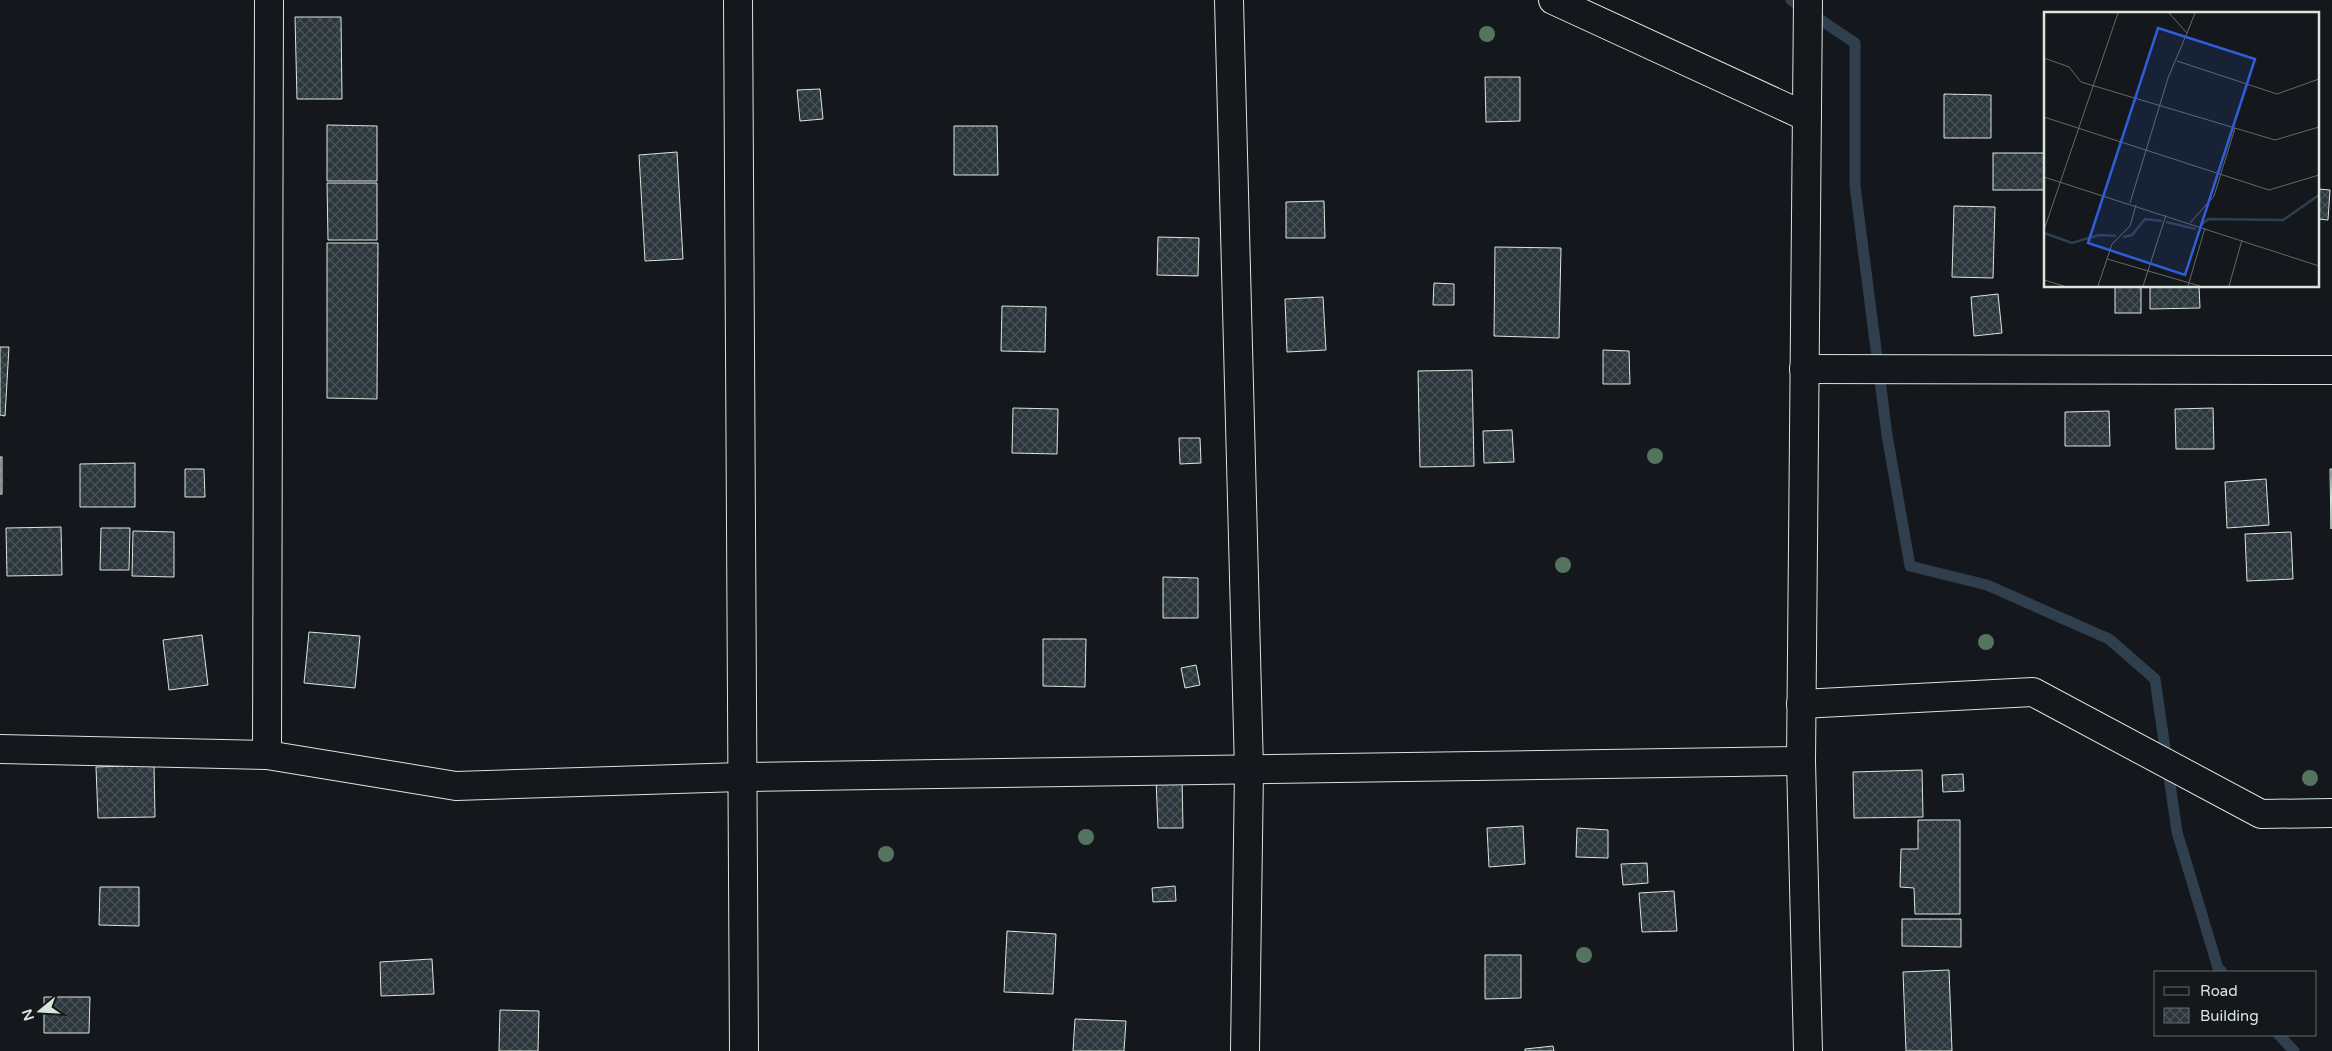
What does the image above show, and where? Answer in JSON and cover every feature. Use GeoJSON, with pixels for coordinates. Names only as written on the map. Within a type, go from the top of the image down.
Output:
{"type":"FeatureCollection","features":[{"type":"Feature","properties":{"kind":"street"},"geometry":{"type":"LineString","coordinates":[[267,755],[269,0]]}},
{"type":"Feature","properties":{"kind":"street"},"geometry":{"type":"LineString","coordinates":[[738,0],[744,1051]]}},
{"type":"Feature","properties":{"kind":"street"},"geometry":{"type":"LineString","coordinates":[[1229,0],[1249,770],[1245,1051]]}},
{"type":"Feature","properties":{"kind":"street"},"geometry":{"type":"LineString","coordinates":[[1553,0],[1807,116]]}},
{"type":"Feature","properties":{"kind":"street"},"geometry":{"type":"LineString","coordinates":[[1808,0],[1801,704],[1808,1051]]}},
{"type":"Feature","properties":{"kind":"street"},"geometry":{"type":"LineString","coordinates":[[1804,369],[2332,370]]}},
{"type":"Feature","properties":{"kind":"street"},"geometry":{"type":"LineString","coordinates":[[1801,704],[2032,692],[2261,814],[2332,813]]}},
{"type":"Feature","properties":{"kind":"street"},"geometry":{"type":"LineString","coordinates":[[0,749],[267,755],[456,786],[741,777],[1801,761]]}},
{"type":"Feature","properties":{"kind":"building"},"geometry":{"type":"Polygon","coordinates":[[[295,17],[341,17],[342,99],[297,99],[295,17]]]}},
{"type":"Feature","properties":{"kind":"building"},"geometry":{"type":"Polygon","coordinates":[[[1485,77],[1520,77],[1520,121],[1486,122],[1485,77]]]}},
{"type":"Feature","properties":{"kind":"building"},"geometry":{"type":"Polygon","coordinates":[[[820,89],[823,119],[800,121],[797,90],[820,89]]]}},
{"type":"Feature","properties":{"kind":"building"},"geometry":{"type":"Polygon","coordinates":[[[1944,94],[1991,95],[1991,138],[1944,138],[1944,94]]]}},
{"type":"Feature","properties":{"kind":"building"},"geometry":{"type":"Polygon","coordinates":[[[327,125],[377,126],[377,181],[327,181],[327,125]]]}},
{"type":"Feature","properties":{"kind":"building"},"geometry":{"type":"Polygon","coordinates":[[[954,126],[997,126],[998,175],[954,175],[954,126]]]}},
{"type":"Feature","properties":{"kind":"building"},"geometry":{"type":"Polygon","coordinates":[[[677,152],[683,259],[645,261],[639,155],[677,152]]]}},
{"type":"Feature","properties":{"kind":"building"},"geometry":{"type":"Polygon","coordinates":[[[1993,153],[2044,153],[2044,190],[1993,190],[1993,153]]]}},
{"type":"Feature","properties":{"kind":"building"},"geometry":{"type":"Polygon","coordinates":[[[327,183],[377,183],[377,240],[328,240],[327,183]]]}},
{"type":"Feature","properties":{"kind":"building"},"geometry":{"type":"Polygon","coordinates":[[[2320,189],[2330,190],[2328,220],[2320,219],[2320,189]]]}},
{"type":"Feature","properties":{"kind":"building"},"geometry":{"type":"Polygon","coordinates":[[[1324,201],[1325,238],[1286,238],[1286,202],[1324,201]]]}},
{"type":"Feature","properties":{"kind":"building"},"geometry":{"type":"Polygon","coordinates":[[[1954,206],[1995,207],[1993,278],[1952,277],[1954,206]]]}},
{"type":"Feature","properties":{"kind":"building"},"geometry":{"type":"Polygon","coordinates":[[[1158,237],[1199,238],[1198,276],[1157,275],[1158,237]]]}},
{"type":"Feature","properties":{"kind":"building"},"geometry":{"type":"Polygon","coordinates":[[[327,243],[378,243],[377,399],[327,398],[327,243]]]}},
{"type":"Feature","properties":{"kind":"building"},"geometry":{"type":"Polygon","coordinates":[[[1495,247],[1561,248],[1559,338],[1494,336],[1495,247]]]}},
{"type":"Feature","properties":{"kind":"building"},"geometry":{"type":"Polygon","coordinates":[[[1434,283],[1454,284],[1454,305],[1433,305],[1434,283]]]}},
{"type":"Feature","properties":{"kind":"building"},"geometry":{"type":"Polygon","coordinates":[[[2115,288],[2141,288],[2141,313],[2115,313],[2115,288]]]}},
{"type":"Feature","properties":{"kind":"building"},"geometry":{"type":"Polygon","coordinates":[[[2150,288],[2199,288],[2200,308],[2150,309],[2150,288]]]}},
{"type":"Feature","properties":{"kind":"building"},"geometry":{"type":"Polygon","coordinates":[[[1998,294],[2002,333],[1974,336],[1971,297],[1998,294]]]}},
{"type":"Feature","properties":{"kind":"building"},"geometry":{"type":"Polygon","coordinates":[[[1323,297],[1326,350],[1287,352],[1285,299],[1323,297]]]}},
{"type":"Feature","properties":{"kind":"building"},"geometry":{"type":"Polygon","coordinates":[[[1002,306],[1046,307],[1045,352],[1001,351],[1002,306]]]}},
{"type":"Feature","properties":{"kind":"building"},"geometry":{"type":"Polygon","coordinates":[[[0,347],[9,347],[5,416],[0,415],[0,347]]]}},
{"type":"Feature","properties":{"kind":"building"},"geometry":{"type":"Polygon","coordinates":[[[1603,350],[1629,351],[1630,384],[1603,384],[1603,350]]]}},
{"type":"Feature","properties":{"kind":"building"},"geometry":{"type":"Polygon","coordinates":[[[1472,370],[1474,466],[1420,467],[1418,371],[1472,370]]]}},
{"type":"Feature","properties":{"kind":"building"},"geometry":{"type":"Polygon","coordinates":[[[1013,408],[1058,409],[1057,454],[1012,453],[1013,408]]]}},
{"type":"Feature","properties":{"kind":"building"},"geometry":{"type":"Polygon","coordinates":[[[2213,408],[2214,449],[2176,449],[2175,409],[2213,408]]]}},
{"type":"Feature","properties":{"kind":"building"},"geometry":{"type":"Polygon","coordinates":[[[2109,411],[2110,446],[2065,446],[2065,412],[2109,411]]]}},
{"type":"Feature","properties":{"kind":"building"},"geometry":{"type":"Polygon","coordinates":[[[1512,430],[1514,462],[1484,463],[1483,431],[1512,430]]]}},
{"type":"Feature","properties":{"kind":"building"},"geometry":{"type":"Polygon","coordinates":[[[1179,438],[1200,438],[1201,463],[1180,464],[1179,438]]]}},
{"type":"Feature","properties":{"kind":"building"},"geometry":{"type":"Polygon","coordinates":[[[0,457],[2,457],[2,494],[0,494],[0,457]]]}},
{"type":"Feature","properties":{"kind":"building"},"geometry":{"type":"Polygon","coordinates":[[[135,463],[135,507],[80,507],[80,464],[135,463]]]}},
{"type":"Feature","properties":{"kind":"building"},"geometry":{"type":"Polygon","coordinates":[[[185,469],[204,469],[205,497],[185,497],[185,469]]]}},
{"type":"Feature","properties":{"kind":"building"},"geometry":{"type":"Polygon","coordinates":[[[2330,469],[2332,469],[2331,529],[2330,469]]]}},
{"type":"Feature","properties":{"kind":"building"},"geometry":{"type":"Polygon","coordinates":[[[2266,479],[2269,525],[2227,528],[2225,482],[2266,479]]]}},
{"type":"Feature","properties":{"kind":"building"},"geometry":{"type":"Polygon","coordinates":[[[61,527],[62,575],[7,576],[6,528],[61,527]]]}},
{"type":"Feature","properties":{"kind":"building"},"geometry":{"type":"Polygon","coordinates":[[[101,528],[130,528],[129,570],[100,570],[101,528]]]}},
{"type":"Feature","properties":{"kind":"building"},"geometry":{"type":"Polygon","coordinates":[[[133,531],[174,532],[174,577],[132,576],[133,531]]]}},
{"type":"Feature","properties":{"kind":"building"},"geometry":{"type":"Polygon","coordinates":[[[2291,532],[2293,579],[2247,581],[2245,534],[2291,532]]]}},
{"type":"Feature","properties":{"kind":"building"},"geometry":{"type":"Polygon","coordinates":[[[1163,577],[1198,578],[1198,618],[1163,618],[1163,577]]]}},
{"type":"Feature","properties":{"kind":"building"},"geometry":{"type":"Polygon","coordinates":[[[309,632],[360,636],[355,688],[304,683],[309,632]]]}},
{"type":"Feature","properties":{"kind":"building"},"geometry":{"type":"Polygon","coordinates":[[[202,635],[208,685],[169,690],[163,640],[202,635]]]}},
{"type":"Feature","properties":{"kind":"building"},"geometry":{"type":"Polygon","coordinates":[[[1043,639],[1086,639],[1085,687],[1043,686],[1043,639]]]}},
{"type":"Feature","properties":{"kind":"building"},"geometry":{"type":"Polygon","coordinates":[[[1196,665],[1200,685],[1185,688],[1181,668],[1196,665]]]}},
{"type":"Feature","properties":{"kind":"building"},"geometry":{"type":"Polygon","coordinates":[[[154,765],[155,817],[98,818],[96,767],[154,765]]]}},
{"type":"Feature","properties":{"kind":"building"},"geometry":{"type":"Polygon","coordinates":[[[1922,770],[1923,817],[1854,818],[1853,772],[1922,770]]]}},
{"type":"Feature","properties":{"kind":"building"},"geometry":{"type":"Polygon","coordinates":[[[1963,774],[1964,791],[1943,792],[1942,775],[1963,774]]]}},
{"type":"Feature","properties":{"kind":"building"},"geometry":{"type":"Polygon","coordinates":[[[1182,778],[1183,828],[1158,828],[1156,779],[1182,778]]]}},
{"type":"Feature","properties":{"kind":"building"},"geometry":{"type":"Polygon","coordinates":[[[1918,820],[1960,820],[1960,914],[1915,914],[1914,888],[1900,887],[1901,849],[1918,849],[1918,820]]]}},
{"type":"Feature","properties":{"kind":"building"},"geometry":{"type":"Polygon","coordinates":[[[1523,826],[1525,864],[1489,867],[1487,828],[1523,826]]]}},
{"type":"Feature","properties":{"kind":"building"},"geometry":{"type":"Polygon","coordinates":[[[1577,828],[1608,830],[1608,858],[1576,857],[1577,828]]]}},
{"type":"Feature","properties":{"kind":"building"},"geometry":{"type":"Polygon","coordinates":[[[1647,863],[1648,883],[1623,885],[1621,864],[1647,863]]]}},
{"type":"Feature","properties":{"kind":"building"},"geometry":{"type":"Polygon","coordinates":[[[1175,886],[1176,901],[1153,902],[1152,888],[1175,886]]]}},
{"type":"Feature","properties":{"kind":"building"},"geometry":{"type":"Polygon","coordinates":[[[100,887],[139,887],[139,926],[99,925],[100,887]]]}},
{"type":"Feature","properties":{"kind":"building"},"geometry":{"type":"Polygon","coordinates":[[[1674,891],[1677,931],[1642,932],[1639,893],[1674,891]]]}},
{"type":"Feature","properties":{"kind":"building"},"geometry":{"type":"Polygon","coordinates":[[[1902,919],[1961,919],[1961,947],[1902,946],[1902,919]]]}},
{"type":"Feature","properties":{"kind":"building"},"geometry":{"type":"Polygon","coordinates":[[[1007,931],[1056,934],[1053,994],[1004,992],[1007,931]]]}},
{"type":"Feature","properties":{"kind":"building"},"geometry":{"type":"Polygon","coordinates":[[[1485,955],[1521,955],[1521,998],[1485,999],[1485,955]]]}},
{"type":"Feature","properties":{"kind":"building"},"geometry":{"type":"Polygon","coordinates":[[[432,959],[434,994],[381,996],[380,962],[432,959]]]}},
{"type":"Feature","properties":{"kind":"building"},"geometry":{"type":"Polygon","coordinates":[[[1949,970],[1952,1051],[1906,1051],[1903,972],[1949,970]]]}},
{"type":"Feature","properties":{"kind":"building"},"geometry":{"type":"Polygon","coordinates":[[[44,997],[90,997],[89,1033],[44,1033],[44,997]]]}},
{"type":"Feature","properties":{"kind":"building"},"geometry":{"type":"Polygon","coordinates":[[[500,1010],[539,1011],[538,1051],[499,1051],[500,1010]]]}},
{"type":"Feature","properties":{"kind":"building"},"geometry":{"type":"Polygon","coordinates":[[[1075,1019],[1126,1021],[1124,1051],[1073,1051],[1075,1019]]]}},
{"type":"Feature","properties":{"kind":"building"},"geometry":{"type":"Polygon","coordinates":[[[1553,1046],[1554,1051],[1525,1051],[1525,1049],[1553,1046]]]}},
{"type":"Feature","properties":{"kind":"waterway"},"geometry":{"type":"LineString","coordinates":[[1791,0],[1855,43],[1855,186],[1887,435],[1910,566],[1987,585],[2109,639],[2155,679],[2177,832],[2218,968],[2221,971]]}},
{"type":"Feature","properties":{"kind":"waterway"},"geometry":{"type":"LineString","coordinates":[[2280,1036],[2294,1051]]}}]}
